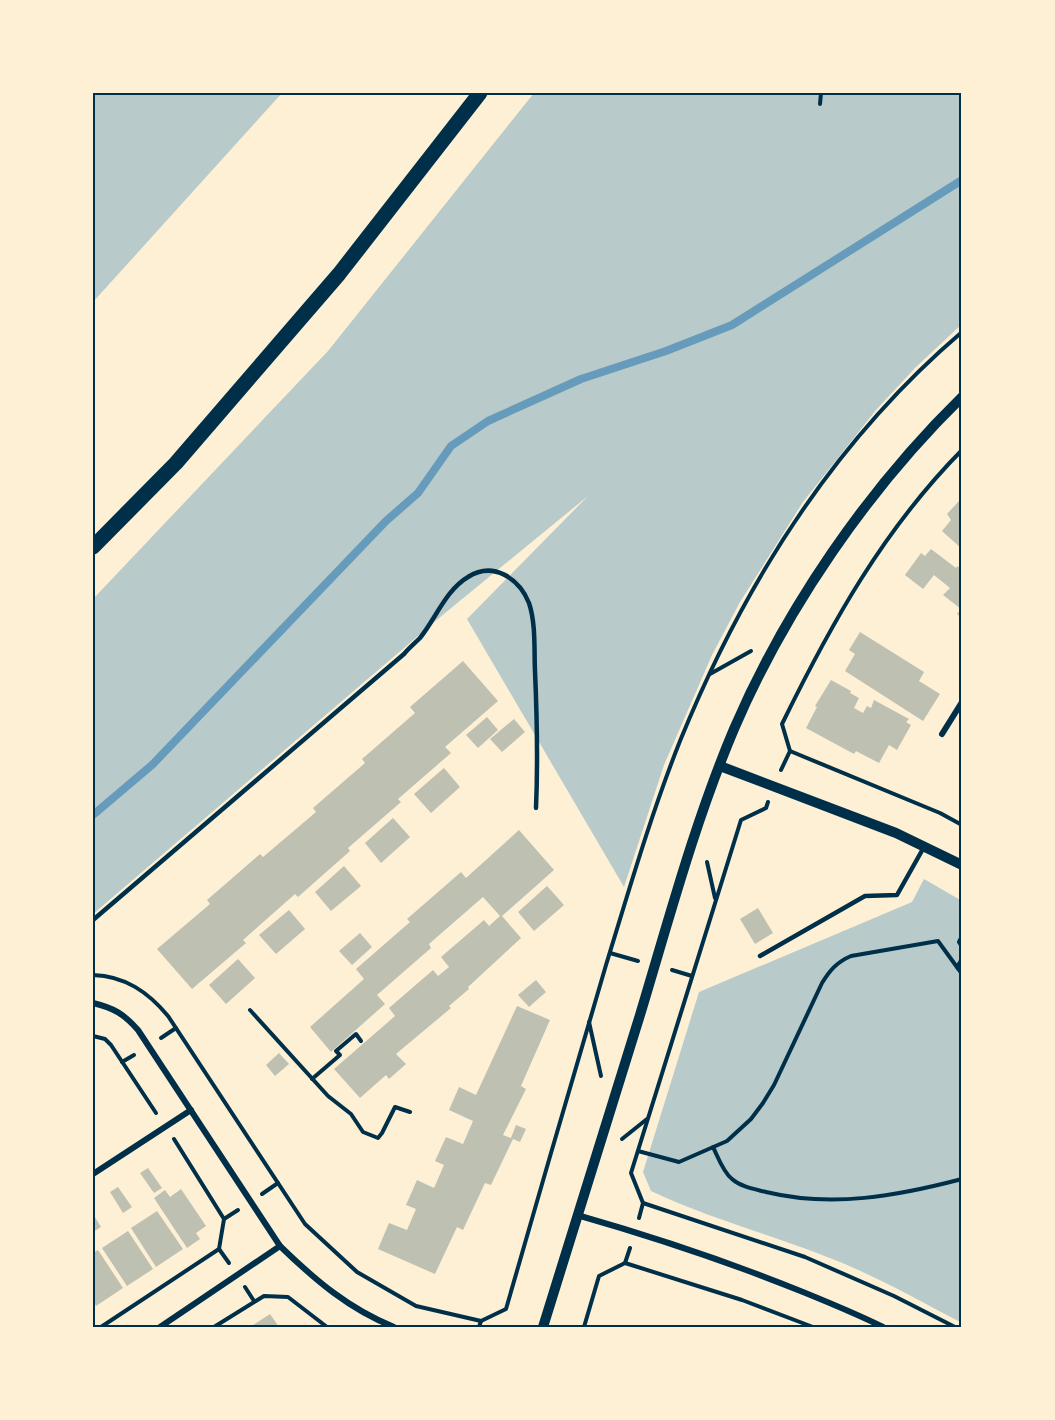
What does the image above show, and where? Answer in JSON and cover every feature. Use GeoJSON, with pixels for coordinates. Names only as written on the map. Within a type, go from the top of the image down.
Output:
{"type":"FeatureCollection","features":[{"type":"Feature","properties":{"kind":"main road"},"geometry":{"type":"LineString","coordinates":[[93,547],[176,463],[339,274],[480,93]]}},
{"type":"Feature","properties":{"kind":"street"},"geometry":{"type":"LineString","coordinates":[[543,1327],[692,847],[734,729],[758,679],[801,602],[861,514],[898,468],[962,397]]}},
{"type":"Feature","properties":{"kind":"street"},"geometry":{"type":"LineString","coordinates":[[942,734],[962,702]]}},
{"type":"Feature","properties":{"kind":"street"},"geometry":{"type":"LineString","coordinates":[[720,766],[896,833],[962,865]]}},
{"type":"Feature","properties":{"kind":"street"},"geometry":{"type":"LineString","coordinates":[[93,1003],[107,1006],[124,1015],[131,1022],[280,1246],[311,1276],[346,1303],[394,1327]]}},
{"type":"Feature","properties":{"kind":"street"},"geometry":{"type":"LineString","coordinates":[[93,1174],[191,1110]]}},
{"type":"Feature","properties":{"kind":"street"},"geometry":{"type":"LineString","coordinates":[[577,1215],[636,1232],[764,1276],[865,1317],[883,1327]]}},
{"type":"Feature","properties":{"kind":"street"},"geometry":{"type":"LineString","coordinates":[[160,1327],[280,1246]]}},
{"type":"Feature","properties":{"kind":"lane"},"geometry":{"type":"LineString","coordinates":[[93,920],[404,654],[420,638],[455,587],[469,576],[485,570],[506,574],[516,581],[524,591],[530,606],[534,634],[538,759],[536,808]]}},
{"type":"Feature","properties":{"kind":"lane"},"geometry":{"type":"LineString","coordinates":[[760,956],[865,896],[897,895],[924,847]]}},
{"type":"Feature","properties":{"kind":"path"},"geometry":{"type":"LineString","coordinates":[[820,104],[821,93]]}},
{"type":"Feature","properties":{"kind":"path"},"geometry":{"type":"LineString","coordinates":[[584,1327],[599,1276],[625,1263],[636,1232],[643,1203],[631,1173],[741,820],[766,808],[790,751],[782,724],[815,655],[849,595],[902,518],[962,450]]}},
{"type":"Feature","properties":{"kind":"path"},"geometry":{"type":"LineString","coordinates":[[709,674],[784,632]]}},
{"type":"Feature","properties":{"kind":"path"},"geometry":{"type":"LineString","coordinates":[[790,751],[940,813],[962,825]]}},
{"type":"Feature","properties":{"kind":"path"},"geometry":{"type":"LineString","coordinates":[[962,936],[959,942],[962,947]]}},
{"type":"Feature","properties":{"kind":"path"},"geometry":{"type":"LineString","coordinates":[[638,1151],[679,1162],[727,1142],[751,1119],[763,1103],[822,983],[828,972],[840,961],[851,956],[938,941],[962,974]]}},
{"type":"Feature","properties":{"kind":"path"},"geometry":{"type":"LineString","coordinates":[[957,967],[962,959]]}},
{"type":"Feature","properties":{"kind":"path"},"geometry":{"type":"LineString","coordinates":[[93,975],[129,983],[155,1001],[168,1016],[305,1224],[357,1272],[416,1306],[481,1321],[479,1327]]}},
{"type":"Feature","properties":{"kind":"path"},"geometry":{"type":"LineString","coordinates":[[250,1010],[328,1096],[351,1114],[363,1132],[378,1138],[395,1107],[410,1112]]}},
{"type":"Feature","properties":{"kind":"path"},"geometry":{"type":"LineString","coordinates":[[589,1022],[602,1080]]}},
{"type":"Feature","properties":{"kind":"path"},"geometry":{"type":"LineString","coordinates":[[312,1079],[340,1055],[336,1051],[356,1034],[361,1041]]}},
{"type":"Feature","properties":{"kind":"path"},"geometry":{"type":"LineString","coordinates":[[93,1036],[111,1045],[224,1219],[219,1249],[101,1327]]}},
{"type":"Feature","properties":{"kind":"path"},"geometry":{"type":"LineString","coordinates":[[713,1147],[730,1178],[744,1187],[814,1200],[878,1198],[962,1179]]}},
{"type":"Feature","properties":{"kind":"path"},"geometry":{"type":"LineString","coordinates":[[643,1203],[805,1257],[894,1296],[955,1327]]}},
{"type":"Feature","properties":{"kind":"path"},"geometry":{"type":"LineString","coordinates":[[625,1263],[731,1297],[813,1327]]}},
{"type":"Feature","properties":{"kind":"path"},"geometry":{"type":"LineString","coordinates":[[214,1327],[264,1296],[288,1297],[327,1327]]}},
{"type":"Feature","properties":{"kind":"shaded area"},"geometry":{"type":"Polygon","coordinates":[[[93,93],[282,93],[93,302],[93,93]]]}},
{"type":"Feature","properties":{"kind":"shaded area"},"geometry":{"type":"Polygon","coordinates":[[[534,93],[962,93],[962,324],[916,367],[876,410],[803,502],[740,602],[712,655],[664,765],[624,887],[467,619],[588,496],[439,618],[93,914],[93,599],[328,351],[534,93]]]}},
{"type":"Feature","properties":{"kind":"shaded area"},"geometry":{"type":"Polygon","coordinates":[[[924,879],[962,901],[962,1323],[840,1262],[693,1209],[651,1191],[643,1172],[699,992],[912,902],[924,879]]]}},
{"type":"Feature","properties":{"kind":"building"},"geometry":{"type":"Polygon","coordinates":[[[959,501],[962,503],[962,549],[942,531],[951,520],[947,514],[959,501]]]}},
{"type":"Feature","properties":{"kind":"building"},"geometry":{"type":"Polygon","coordinates":[[[931,549],[962,570],[962,618],[957,614],[961,609],[943,595],[950,588],[934,575],[923,589],[905,575],[921,553],[925,556],[931,549]]]}},
{"type":"Feature","properties":{"kind":"building"},"geometry":{"type":"Polygon","coordinates":[[[860,632],[924,672],[919,681],[940,694],[923,721],[845,671],[855,654],[849,650],[860,632]]]}},
{"type":"Feature","properties":{"kind":"building"},"geometry":{"type":"Polygon","coordinates":[[[463,661],[498,701],[445,747],[451,753],[398,799],[401,802],[348,848],[350,851],[298,897],[295,894],[243,940],[246,943],[192,989],[157,949],[210,904],[207,900],[260,854],[263,857],[316,812],[313,808],[365,763],[362,759],[415,713],[410,707],[463,661]]]}},
{"type":"Feature","properties":{"kind":"building"},"geometry":{"type":"Polygon","coordinates":[[[831,680],[859,698],[854,708],[863,713],[867,706],[871,708],[874,700],[909,719],[906,722],[911,725],[897,750],[889,745],[879,763],[856,751],[854,754],[806,728],[817,707],[815,706],[831,680]]]}},
{"type":"Feature","properties":{"kind":"building"},"geometry":{"type":"Polygon","coordinates":[[[487,717],[498,730],[478,748],[466,735],[487,717]]]}},
{"type":"Feature","properties":{"kind":"building"},"geometry":{"type":"Polygon","coordinates":[[[514,719],[525,732],[502,752],[490,739],[514,719]]]}},
{"type":"Feature","properties":{"kind":"building"},"geometry":{"type":"Polygon","coordinates":[[[444,768],[460,787],[431,813],[414,794],[444,768]]]}},
{"type":"Feature","properties":{"kind":"building"},"geometry":{"type":"Polygon","coordinates":[[[393,818],[410,837],[381,863],[365,843],[393,818]]]}},
{"type":"Feature","properties":{"kind":"building"},"geometry":{"type":"Polygon","coordinates":[[[519,830],[554,870],[502,916],[521,938],[449,1006],[451,1008],[396,1054],[406,1064],[389,1079],[386,1075],[360,1098],[334,1069],[395,1016],[389,1008],[433,970],[438,976],[449,967],[441,957],[484,920],[489,926],[500,916],[483,897],[429,944],[431,948],[377,995],[385,1004],[331,1052],[310,1027],[364,979],[356,969],[410,922],[407,919],[461,872],[466,878],[519,830]]]}},
{"type":"Feature","properties":{"kind":"building"},"geometry":{"type":"Polygon","coordinates":[[[344,866],[361,886],[331,911],[315,892],[344,866]]]}},
{"type":"Feature","properties":{"kind":"building"},"geometry":{"type":"Polygon","coordinates":[[[547,886],[564,905],[534,931],[518,912],[547,886]]]}},
{"type":"Feature","properties":{"kind":"building"},"geometry":{"type":"Polygon","coordinates":[[[758,908],[773,933],[755,944],[740,919],[758,908]]]}},
{"type":"Feature","properties":{"kind":"building"},"geometry":{"type":"Polygon","coordinates":[[[289,910],[305,929],[276,954],[259,935],[289,910]]]}},
{"type":"Feature","properties":{"kind":"building"},"geometry":{"type":"Polygon","coordinates":[[[360,933],[372,947],[352,965],[339,951],[360,933]]]}},
{"type":"Feature","properties":{"kind":"building"},"geometry":{"type":"Polygon","coordinates":[[[238,959],[255,978],[226,1004],[209,985],[238,959]]]}},
{"type":"Feature","properties":{"kind":"building"},"geometry":{"type":"Polygon","coordinates":[[[536,980],[546,992],[529,1007],[518,995],[536,980]]]}},
{"type":"Feature","properties":{"kind":"building"},"geometry":{"type":"Polygon","coordinates":[[[517,1006],[550,1020],[521,1086],[526,1089],[503,1135],[511,1138],[516,1125],[526,1129],[520,1142],[513,1139],[491,1185],[485,1183],[463,1230],[457,1227],[435,1274],[378,1249],[389,1223],[407,1230],[416,1209],[406,1205],[417,1180],[434,1188],[444,1165],[435,1161],[446,1137],[463,1144],[473,1121],[449,1110],[459,1087],[476,1095],[517,1006]]]}},
{"type":"Feature","properties":{"kind":"building"},"geometry":{"type":"Polygon","coordinates":[[[279,1053],[289,1064],[275,1076],[266,1065],[279,1053]]]}},
{"type":"Feature","properties":{"kind":"building"},"geometry":{"type":"Polygon","coordinates":[[[148,1168],[162,1188],[154,1193],[140,1173],[148,1168]]]}},
{"type":"Feature","properties":{"kind":"building"},"geometry":{"type":"Polygon","coordinates":[[[118,1187],[132,1207],[123,1213],[110,1192],[118,1187]]]}},
{"type":"Feature","properties":{"kind":"building"},"geometry":{"type":"Polygon","coordinates":[[[181,1189],[206,1226],[196,1233],[200,1239],[187,1248],[154,1198],[165,1190],[170,1197],[181,1189]]]}},
{"type":"Feature","properties":{"kind":"building"},"geometry":{"type":"Polygon","coordinates":[[[157,1211],[183,1249],[156,1267],[131,1228],[157,1211]]]}},
{"type":"Feature","properties":{"kind":"building"},"geometry":{"type":"Polygon","coordinates":[[[93,1214],[101,1227],[93,1232],[93,1214]]]}},
{"type":"Feature","properties":{"kind":"building"},"geometry":{"type":"Polygon","coordinates":[[[128,1231],[153,1269],[127,1286],[102,1248],[128,1231]]]}},
{"type":"Feature","properties":{"kind":"building"},"geometry":{"type":"Polygon","coordinates":[[[98,1250],[123,1288],[96,1306],[93,1300],[93,1253],[98,1250]]]}},
{"type":"Feature","properties":{"kind":"building"},"geometry":{"type":"Polygon","coordinates":[[[270,1314],[279,1327],[250,1327],[270,1314]]]}},
{"type":"Feature","properties":{"kind":"waterway"},"geometry":{"type":"LineString","coordinates":[[93,815],[152,765],[386,521],[418,493],[451,446],[488,421],[581,379],[666,351],[732,325],[962,180]]}}]}
